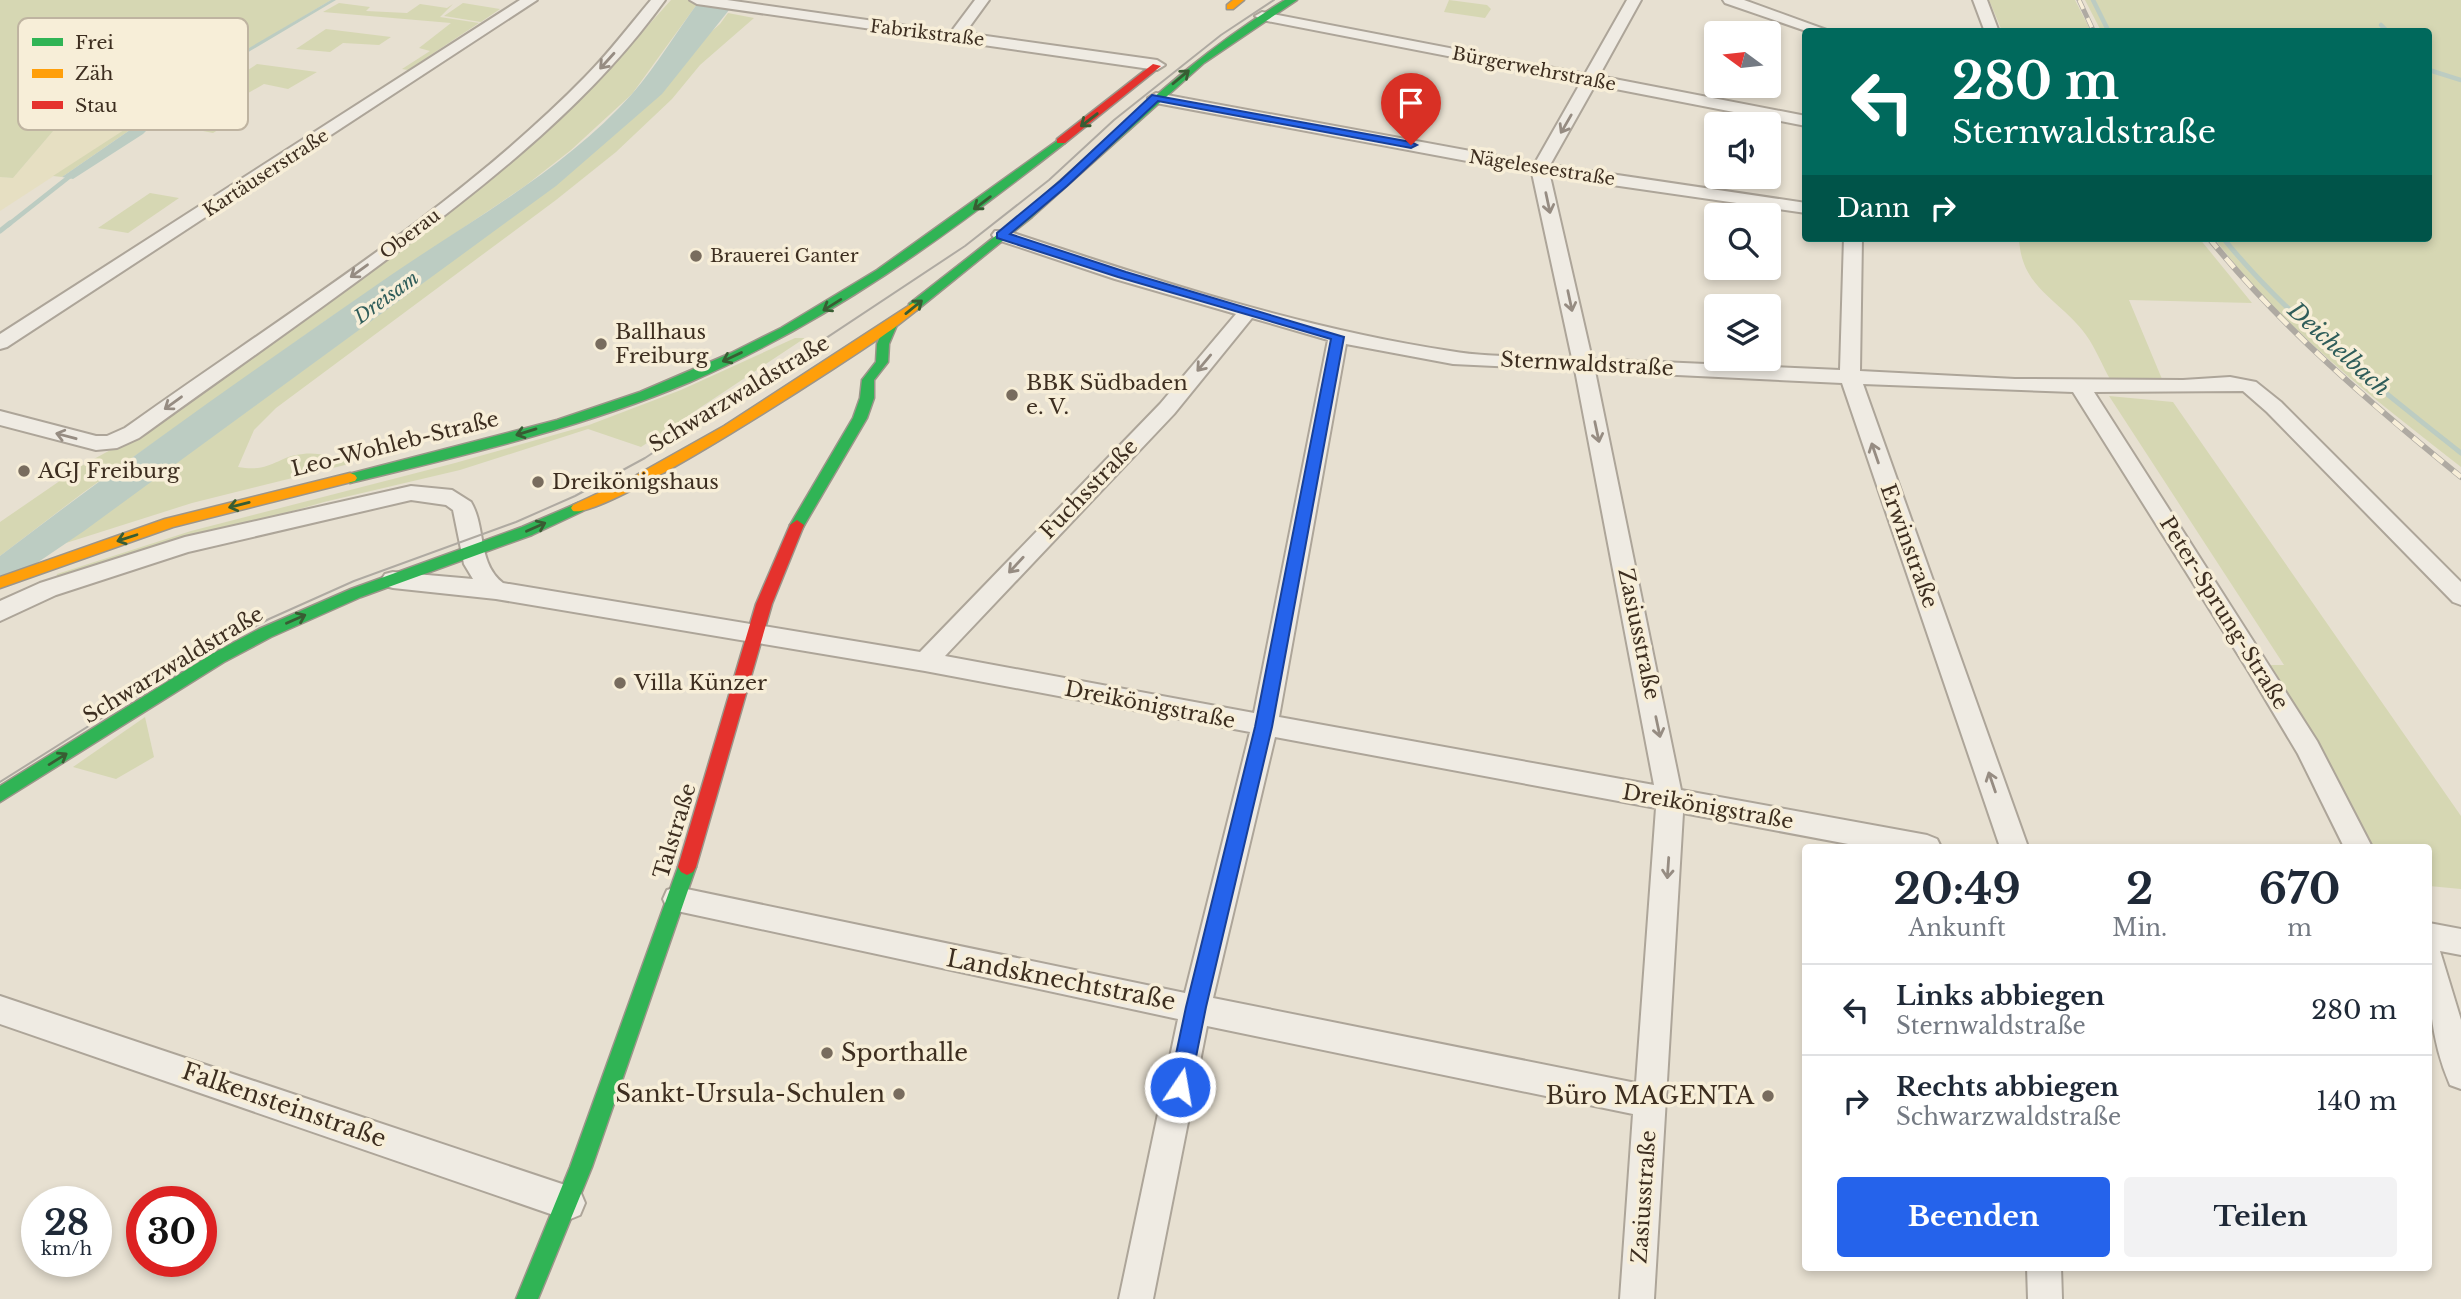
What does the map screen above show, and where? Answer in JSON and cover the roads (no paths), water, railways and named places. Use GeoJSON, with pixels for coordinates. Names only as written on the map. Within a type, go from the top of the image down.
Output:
{"type":"FeatureCollection","features":[{"type":"Feature","properties":{"kind":"main road","name":"Schwarzwaldstraße"},"geometry":{"type":"LineString","coordinates":[[0,795],[229,652],[316,610],[472,552],[589,504],[726,430],[824,369],[862,335],[891,325],[1063,184],[1156,98],[1228,38],[1289,1]]}},
{"type":"Feature","properties":{"kind":"main road"},"geometry":{"type":"LineString","coordinates":[[1215,21],[1234,2]]}},
{"type":"Feature","properties":{"kind":"main road","name":"Schwarzwaldstraße"},"geometry":{"type":"LineString","coordinates":[[793,328],[871,282],[934,239],[1162,62]]}},
{"type":"Feature","properties":{"kind":"main road"},"geometry":{"type":"LineString","coordinates":[[863,299],[871,282]]}},
{"type":"Feature","properties":{"kind":"main road"},"geometry":{"type":"LineString","coordinates":[[862,335],[891,325]]}},
{"type":"Feature","properties":{"kind":"main road","name":"Talstraße"},"geometry":{"type":"LineString","coordinates":[[867,380],[883,362],[883,344],[891,325]]}},
{"type":"Feature","properties":{"kind":"main road"},"geometry":{"type":"LineString","coordinates":[[793,328],[812,333]]}},
{"type":"Feature","properties":{"kind":"main road","name":"Leo-Wohleb-Straße"},"geometry":{"type":"LineString","coordinates":[[0,583],[88,550],[191,517],[464,451],[592,412],[685,379],[793,328]]}},
{"type":"Feature","properties":{"kind":"main road","name":"Talstraße"},"geometry":{"type":"LineString","coordinates":[[527,1299],[568,1203],[677,899],[757,634],[764,599],[783,552],[860,418],[867,398],[867,380],[859,370],[862,335]]}},
{"type":"Feature","properties":{"kind":"main road"},"geometry":{"type":"LineString","coordinates":[[824,369],[830,345]]}},
{"type":"Feature","properties":{"kind":"street","name":"Kartäuserstraße"},"geometry":{"type":"LineString","coordinates":[[0,343],[394,91],[530,0]]}},
{"type":"Feature","properties":{"kind":"street","name":"Oberau"},"geometry":{"type":"LineString","coordinates":[[0,418],[96,443],[110,443],[132,433],[415,231],[482,177],[584,86],[658,0]]}},
{"type":"Feature","properties":{"kind":"street","name":"Fabrikstraße"},"geometry":{"type":"LineString","coordinates":[[697,0],[760,6],[954,38],[1162,62]]}},
{"type":"Feature","properties":{"kind":"street"},"geometry":{"type":"LineString","coordinates":[[954,38],[982,0]]}},
{"type":"Feature","properties":{"kind":"street"},"geometry":{"type":"LineString","coordinates":[[1540,169],[1634,0]]}},
{"type":"Feature","properties":{"kind":"street"},"geometry":{"type":"LineString","coordinates":[[1730,0],[1813,28]]}},
{"type":"Feature","properties":{"kind":"street"},"geometry":{"type":"LineString","coordinates":[[1980,0],[1990,28]]}},
{"type":"Feature","properties":{"kind":"street","name":"Bürgerwehrstraße"},"geometry":{"type":"LineString","coordinates":[[1262,16],[1802,120]]}},
{"type":"Feature","properties":{"kind":"street","name":"Nägeleseestraße"},"geometry":{"type":"LineString","coordinates":[[1156,98],[1540,169],[1802,207]]}},
{"type":"Feature","properties":{"kind":"street","name":"Zasiusstraße"},"geometry":{"type":"LineString","coordinates":[[1540,169],[1584,365],[1671,800],[1637,1299]]}},
{"type":"Feature","properties":{"kind":"street","name":"Sternwaldstraße"},"geometry":{"type":"LineString","coordinates":[[1001,235],[1122,275],[1338,337],[1453,358],[2079,385],[2183,386],[2230,383],[2249,386],[2258,391],[2461,596]]}},
{"type":"Feature","properties":{"kind":"street","name":"Erwinstraße"},"geometry":{"type":"LineString","coordinates":[[1853,242],[1850,376],[2013,844]]}},
{"type":"Feature","properties":{"kind":"street","name":"Fuchsstraße"},"geometry":{"type":"LineString","coordinates":[[925,662],[1167,409],[1248,311]]}},
{"type":"Feature","properties":{"kind":"street"},"geometry":{"type":"LineString","coordinates":[[1136,1299],[1196,1007],[1264,727],[1338,337]]}},
{"type":"Feature","properties":{"kind":"street","name":"Peter-Sprung-Straße"},"geometry":{"type":"LineString","coordinates":[[2079,385],[2258,665],[2308,748],[2356,844]]}},
{"type":"Feature","properties":{"kind":"street"},"geometry":{"type":"LineString","coordinates":[[0,612],[18,601],[48,589],[185,545],[411,493],[452,498],[463,507],[472,552],[480,573],[496,590]]}},
{"type":"Feature","properties":{"kind":"street","name":"Dreikönigstraße"},"geometry":{"type":"LineString","coordinates":[[393,580],[496,590],[925,662],[1264,727],[1911,844]]}},
{"type":"Feature","properties":{"kind":"street","name":"Landsknechtstraße"},"geometry":{"type":"LineString","coordinates":[[677,899],[912,951],[1651,1102]]}},
{"type":"Feature","properties":{"kind":"street"},"geometry":{"type":"LineString","coordinates":[[2432,937],[2461,942]]}},
{"type":"Feature","properties":{"kind":"street"},"geometry":{"type":"LineString","coordinates":[[2432,971],[2461,1074]]}},
{"type":"Feature","properties":{"kind":"street","name":"Falkensteinstraße"},"geometry":{"type":"LineString","coordinates":[[0,1010],[568,1203]]}},
{"type":"Feature","properties":{"kind":"street"},"geometry":{"type":"LineString","coordinates":[[2043,1271],[2045,1299]]}},
{"type":"Feature","properties":{"kind":"water"},"geometry":{"type":"Polygon","coordinates":[[[331,0],[336,0],[248,53],[248,49],[331,0]]]}},
{"type":"Feature","properties":{"kind":"water","name":"Dreisam"},"geometry":{"type":"Polygon","coordinates":[[[700,0],[737,0],[662,94],[556,186],[84,531],[0,588],[0,556],[243,378],[517,192],[578,146],[632,94],[700,0]]]}},
{"type":"Feature","properties":{"kind":"water"},"geometry":{"type":"Polygon","coordinates":[[[130,130],[147,130],[73,179],[62,177],[130,130]]]}},
{"type":"Feature","properties":{"kind":"waterway","name":"Deichelbach"},"geometry":{"type":"LineString","coordinates":[[2093,0],[2107,28]]}},
{"type":"Feature","properties":{"kind":"waterway"},"geometry":{"type":"LineString","coordinates":[[2381,25],[2384,28]]}},
{"type":"Feature","properties":{"kind":"waterway"},"geometry":{"type":"LineString","coordinates":[[2432,71],[2461,80]]}},
{"type":"Feature","properties":{"kind":"waterway"},"geometry":{"type":"LineString","coordinates":[[8,225],[74,173]]}},
{"type":"Feature","properties":{"kind":"waterway"},"geometry":{"type":"LineString","coordinates":[[0,231],[10,223]]}},
{"type":"Feature","properties":{"kind":"waterway","name":"Deichelbach"},"geometry":{"type":"LineString","coordinates":[[2226,242],[2277,298],[2336,352],[2461,453]]}},
{"type":"Feature","properties":{"kind":"tram line"},"geometry":{"type":"LineString","coordinates":[[0,782],[206,652],[269,619],[354,581],[516,522],[575,496],[645,458],[965,246],[1049,180],[1114,120],[1221,35],[1274,0]]}},
{"type":"Feature","properties":{"kind":"railway"},"geometry":{"type":"LineString","coordinates":[[2079,0],[2092,28]]}},
{"type":"Feature","properties":{"kind":"railway"},"geometry":{"type":"LineString","coordinates":[[2212,242],[2297,334],[2461,477]]}},
{"type":"Feature","properties":{"kind":"place","name":"Brauerei Ganter"},"geometry":{"type":"Point","coordinates":[696,256]}},
{"type":"Feature","properties":{"kind":"place","name":"Ballhaus Freiburg"},"geometry":{"type":"Point","coordinates":[601,344]}},
{"type":"Feature","properties":{"kind":"place","name":"BBK Südbaden e. V."},"geometry":{"type":"Point","coordinates":[1012,395]}},
{"type":"Feature","properties":{"kind":"place","name":"AGJ Freiburg"},"geometry":{"type":"Point","coordinates":[24,471]}},
{"type":"Feature","properties":{"kind":"place","name":"Dreikönigshaus"},"geometry":{"type":"Point","coordinates":[538,482]}},
{"type":"Feature","properties":{"kind":"place","name":"Villa Künzer"},"geometry":{"type":"Point","coordinates":[620,683]}},
{"type":"Feature","properties":{"kind":"place","name":"Sporthalle"},"geometry":{"type":"Point","coordinates":[827,1053]}},
{"type":"Feature","properties":{"kind":"place","name":"Sankt-Ursula-Schulen"},"geometry":{"type":"Point","coordinates":[899,1094]}},
{"type":"Feature","properties":{"kind":"place","name":"Büro MAGENTA"},"geometry":{"type":"Point","coordinates":[1768,1096]}}]}
